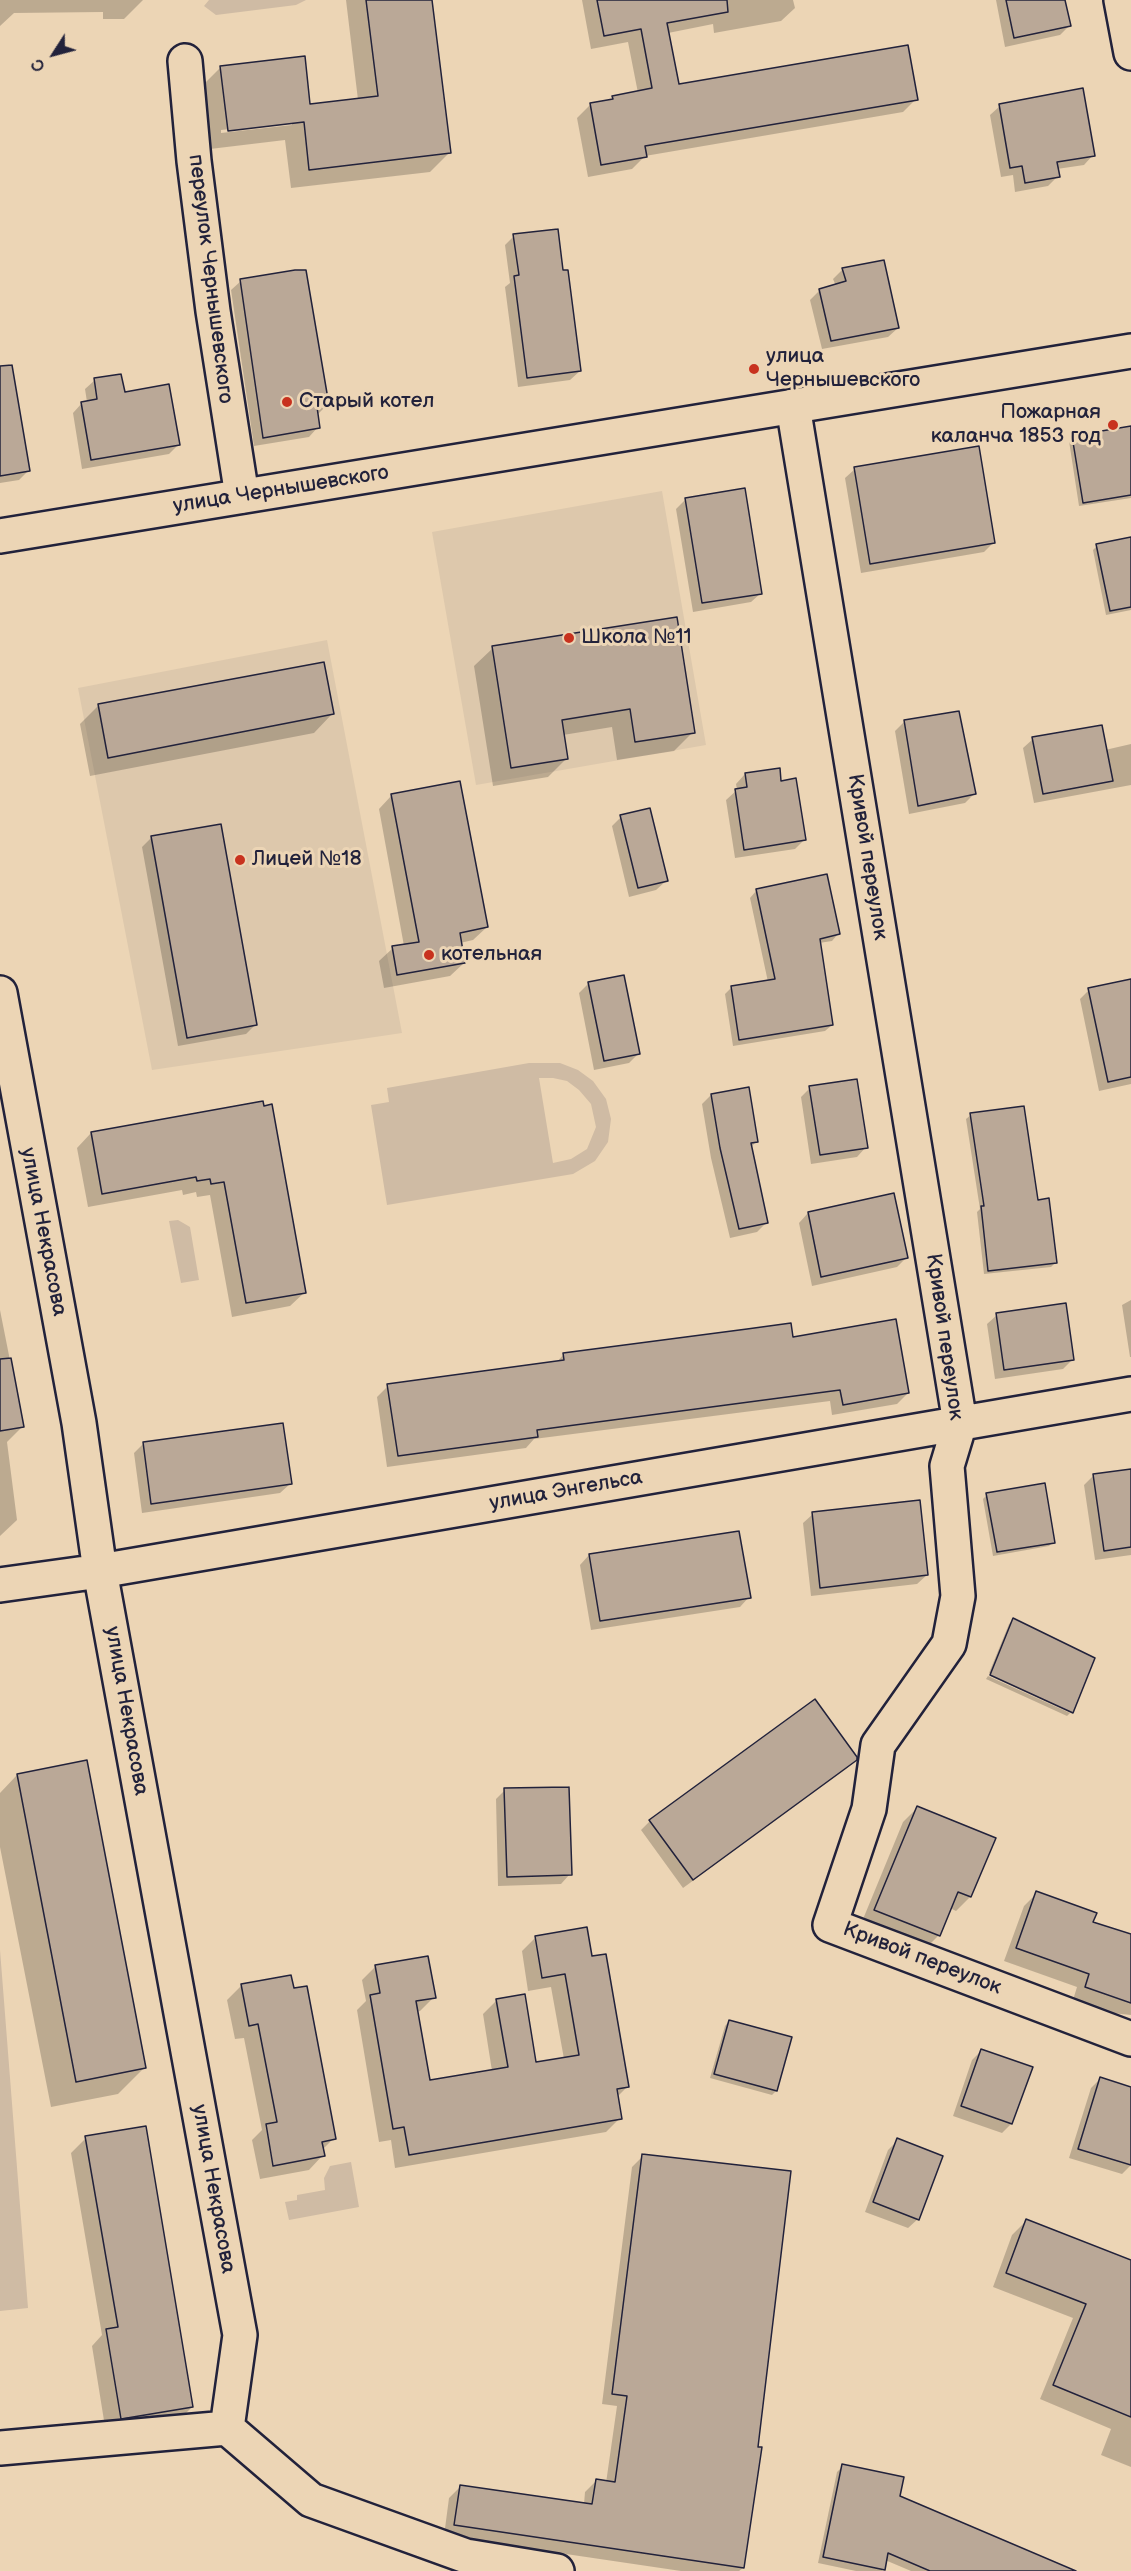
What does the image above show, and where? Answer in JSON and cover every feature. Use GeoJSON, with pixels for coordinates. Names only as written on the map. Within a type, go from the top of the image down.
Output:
{"type":"FeatureCollection","features":[{"type":"Feature","properties":{"kind":"street"},"geometry":{"type":"LineString","coordinates":[[1121,0],[1131,53]]}},
{"type":"Feature","properties":{"kind":"street","name":"переулок Чернышевского"},"geometry":{"type":"LineString","coordinates":[[185,62],[194,161],[212,300],[242,496]]}},
{"type":"Feature","properties":{"kind":"street","name":"улица Чернышевского"},"geometry":{"type":"LineString","coordinates":[[0,536],[1131,351]]}},
{"type":"Feature","properties":{"kind":"street","name":"Кривой переулок"},"geometry":{"type":"LineString","coordinates":[[793,406],[960,1423],[947,1466],[958,1596],[949,1644],[878,1745],[869,1809],[830,1925],[1131,2039]]}},
{"type":"Feature","properties":{"kind":"street","name":"улица Некрасова"},"geometry":{"type":"LineString","coordinates":[[0,993],[79,1423],[100,1571],[240,2335],[227,2428]]}},
{"type":"Feature","properties":{"kind":"street","name":"улица Энгельса"},"geometry":{"type":"LineString","coordinates":[[0,1585],[100,1571],[1131,1394]]}},
{"type":"Feature","properties":{"kind":"street"},"geometry":{"type":"LineString","coordinates":[[0,2448],[227,2428],[311,2500],[466,2556],[557,2571]]}},
{"type":"Feature","properties":{"kind":"shaded area"},"geometry":{"type":"Polygon","coordinates":[[[209,0],[306,0],[296,5],[216,15],[204,6],[209,0]]]}},
{"type":"Feature","properties":{"kind":"shaded area","name":"Школа №11"},"geometry":{"type":"Polygon","coordinates":[[[662,491],[706,745],[476,785],[432,532],[662,491]]]}},
{"type":"Feature","properties":{"kind":"shaded area","name":"Лицей №18"},"geometry":{"type":"Polygon","coordinates":[[[327,640],[402,1033],[152,1070],[78,688],[327,640]]]}},
{"type":"Feature","properties":{"kind":"shaded area"},"geometry":{"type":"Polygon","coordinates":[[[529,1063],[560,1063],[578,1070],[593,1081],[606,1099],[611,1119],[608,1142],[595,1161],[573,1174],[387,1205],[371,1105],[389,1102],[387,1088],[529,1063]],[[539,1078],[553,1163],[571,1159],[587,1149],[596,1127],[591,1104],[579,1090],[567,1081],[539,1078]]]}},
{"type":"Feature","properties":{"kind":"shaded area"},"geometry":{"type":"Polygon","coordinates":[[[178,1220],[190,1227],[199,1280],[181,1283],[169,1221],[178,1220]]]}},
{"type":"Feature","properties":{"kind":"shaded area"},"geometry":{"type":"Polygon","coordinates":[[[0,1950],[28,2308],[0,2311],[0,1950]]]}},
{"type":"Feature","properties":{"kind":"shaded area"},"geometry":{"type":"Polygon","coordinates":[[[351,2162],[359,2207],[289,2220],[285,2202],[297,2200],[297,2195],[325,2190],[324,2178],[330,2166],[351,2162]]]}},
{"type":"Feature","properties":{"kind":"building"},"geometry":{"type":"Polygon","coordinates":[[[366,0],[432,0],[451,153],[309,170],[304,122],[228,131],[220,66],[305,56],[310,104],[378,96],[366,0]]]}},
{"type":"Feature","properties":{"kind":"building"},"geometry":{"type":"Polygon","coordinates":[[[597,0],[727,0],[728,12],[667,23],[679,84],[908,45],[918,100],[645,146],[647,157],[601,165],[590,103],[652,88],[641,29],[604,36],[597,0]]]}},
{"type":"Feature","properties":{"kind":"building"},"geometry":{"type":"Polygon","coordinates":[[[1006,0],[1065,0],[1071,26],[1014,38],[1006,0]]]}},
{"type":"Feature","properties":{"kind":"building"},"geometry":{"type":"Polygon","coordinates":[[[1083,88],[1095,156],[1057,162],[1060,177],[1025,183],[1022,166],[1010,168],[999,104],[1083,88]]]}},
{"type":"Feature","properties":{"kind":"building"},"geometry":{"type":"Polygon","coordinates":[[[558,229],[563,270],[568,270],[581,371],[527,378],[514,276],[519,275],[513,234],[558,229]]]}},
{"type":"Feature","properties":{"kind":"building"},"geometry":{"type":"Polygon","coordinates":[[[884,260],[899,328],[831,341],[819,289],[846,281],[842,268],[884,260]]]}},
{"type":"Feature","properties":{"kind":"building"},"geometry":{"type":"Polygon","coordinates":[[[306,270],[329,405],[317,407],[320,428],[263,438],[240,279],[306,270]]]}},
{"type":"Feature","properties":{"kind":"building"},"geometry":{"type":"Polygon","coordinates":[[[12,365],[30,471],[0,476],[0,366],[12,365]]]}},
{"type":"Feature","properties":{"kind":"building"},"geometry":{"type":"Polygon","coordinates":[[[121,374],[125,392],[169,384],[180,445],[91,460],[81,402],[97,399],[94,378],[121,374]]]}},
{"type":"Feature","properties":{"kind":"building"},"geometry":{"type":"Polygon","coordinates":[[[1131,426],[1131,495],[1083,503],[1072,436],[1131,426]]]}},
{"type":"Feature","properties":{"kind":"building"},"geometry":{"type":"Polygon","coordinates":[[[979,446],[995,543],[870,564],[854,467],[979,446]]]}},
{"type":"Feature","properties":{"kind":"building"},"geometry":{"type":"Polygon","coordinates":[[[745,488],[762,594],[702,603],[685,498],[745,488]]]}},
{"type":"Feature","properties":{"kind":"building"},"geometry":{"type":"Polygon","coordinates":[[[1131,537],[1131,607],[1110,611],[1096,544],[1131,537]]]}},
{"type":"Feature","properties":{"kind":"building"},"geometry":{"type":"Polygon","coordinates":[[[677,617],[695,733],[635,742],[630,709],[562,720],[568,759],[511,768],[492,646],[677,617]]]}},
{"type":"Feature","properties":{"kind":"building"},"geometry":{"type":"Polygon","coordinates":[[[324,662],[334,714],[108,758],[98,704],[324,662]]]}},
{"type":"Feature","properties":{"kind":"building"},"geometry":{"type":"Polygon","coordinates":[[[959,711],[976,794],[918,806],[904,720],[959,711]]]}},
{"type":"Feature","properties":{"kind":"building"},"geometry":{"type":"Polygon","coordinates":[[[1102,725],[1113,781],[1043,794],[1032,737],[1102,725]]]}},
{"type":"Feature","properties":{"kind":"building"},"geometry":{"type":"Polygon","coordinates":[[[780,768],[781,781],[796,778],[806,840],[744,850],[735,789],[747,787],[745,773],[780,768]]]}},
{"type":"Feature","properties":{"kind":"building"},"geometry":{"type":"Polygon","coordinates":[[[460,781],[488,927],[460,933],[465,963],[397,975],[392,946],[419,942],[391,794],[460,781]]]}},
{"type":"Feature","properties":{"kind":"building"},"geometry":{"type":"Polygon","coordinates":[[[650,808],[668,881],[638,888],[620,815],[650,808]]]}},
{"type":"Feature","properties":{"kind":"building"},"geometry":{"type":"Polygon","coordinates":[[[221,824],[257,1025],[187,1038],[151,836],[221,824]]]}},
{"type":"Feature","properties":{"kind":"building"},"geometry":{"type":"Polygon","coordinates":[[[827,874],[840,934],[820,939],[833,1025],[739,1040],[731,986],[775,979],[756,889],[827,874]]]}},
{"type":"Feature","properties":{"kind":"building"},"geometry":{"type":"Polygon","coordinates":[[[624,975],[640,1054],[604,1061],[588,982],[624,975]]]}},
{"type":"Feature","properties":{"kind":"building"},"geometry":{"type":"Polygon","coordinates":[[[1131,979],[1131,1077],[1108,1082],[1088,988],[1131,979]]]}},
{"type":"Feature","properties":{"kind":"building"},"geometry":{"type":"Polygon","coordinates":[[[857,1079],[868,1148],[820,1155],[809,1086],[857,1079]]]}},
{"type":"Feature","properties":{"kind":"building"},"geometry":{"type":"Polygon","coordinates":[[[749,1087],[758,1142],[751,1143],[768,1223],[739,1229],[720,1148],[711,1094],[749,1087]]]}},
{"type":"Feature","properties":{"kind":"building"},"geometry":{"type":"Polygon","coordinates":[[[263,1101],[264,1106],[272,1104],[306,1293],[246,1303],[224,1182],[211,1184],[210,1179],[197,1181],[196,1177],[102,1194],[91,1132],[263,1101]]]}},
{"type":"Feature","properties":{"kind":"building"},"geometry":{"type":"Polygon","coordinates":[[[1024,1106],[1038,1200],[1049,1198],[1057,1263],[988,1271],[981,1206],[984,1206],[970,1113],[1024,1106]]]}},
{"type":"Feature","properties":{"kind":"building"},"geometry":{"type":"Polygon","coordinates":[[[894,1193],[908,1258],[821,1277],[808,1212],[894,1193]]]}},
{"type":"Feature","properties":{"kind":"building"},"geometry":{"type":"Polygon","coordinates":[[[1066,1303],[1074,1360],[1004,1370],[996,1313],[1066,1303]]]}},
{"type":"Feature","properties":{"kind":"building"},"geometry":{"type":"Polygon","coordinates":[[[896,1319],[909,1393],[843,1405],[840,1390],[537,1430],[538,1437],[398,1456],[387,1384],[564,1360],[563,1353],[791,1323],[793,1337],[896,1319]]]}},
{"type":"Feature","properties":{"kind":"building"},"geometry":{"type":"Polygon","coordinates":[[[11,1358],[24,1427],[0,1431],[0,1359],[11,1358]]]}},
{"type":"Feature","properties":{"kind":"building"},"geometry":{"type":"Polygon","coordinates":[[[283,1423],[292,1484],[151,1504],[143,1442],[283,1423]]]}},
{"type":"Feature","properties":{"kind":"building"},"geometry":{"type":"Polygon","coordinates":[[[1131,1469],[1131,1547],[1104,1551],[1093,1474],[1131,1469]]]}},
{"type":"Feature","properties":{"kind":"building"},"geometry":{"type":"Polygon","coordinates":[[[1045,1483],[1055,1543],[997,1552],[986,1493],[1045,1483]]]}},
{"type":"Feature","properties":{"kind":"building"},"geometry":{"type":"Polygon","coordinates":[[[920,1500],[928,1575],[820,1588],[812,1512],[920,1500]]]}},
{"type":"Feature","properties":{"kind":"building"},"geometry":{"type":"Polygon","coordinates":[[[739,1531],[751,1598],[600,1621],[589,1554],[739,1531]]]}},
{"type":"Feature","properties":{"kind":"building"},"geometry":{"type":"Polygon","coordinates":[[[1013,1618],[1095,1658],[1073,1713],[990,1675],[1013,1618]]]}},
{"type":"Feature","properties":{"kind":"building"},"geometry":{"type":"Polygon","coordinates":[[[815,1699],[857,1760],[693,1880],[649,1820],[815,1699]]]}},
{"type":"Feature","properties":{"kind":"building"},"geometry":{"type":"Polygon","coordinates":[[[87,1760],[146,2068],[76,2082],[17,1774],[87,1760]]]}},
{"type":"Feature","properties":{"kind":"building"},"geometry":{"type":"Polygon","coordinates":[[[569,1787],[572,1875],[507,1877],[504,1788],[569,1787]]]}},
{"type":"Feature","properties":{"kind":"building"},"geometry":{"type":"Polygon","coordinates":[[[917,1806],[996,1838],[971,1897],[958,1892],[940,1936],[874,1910],[917,1806]]]}},
{"type":"Feature","properties":{"kind":"building"},"geometry":{"type":"Polygon","coordinates":[[[1036,1891],[1097,1913],[1093,1922],[1131,1934],[1131,2003],[1085,1987],[1089,1974],[1016,1948],[1036,1891]]]}},
{"type":"Feature","properties":{"kind":"building"},"geometry":{"type":"Polygon","coordinates":[[[587,1927],[592,1956],[606,1954],[629,2087],[617,2089],[622,2119],[409,2155],[404,2127],[393,2129],[370,1995],[380,1993],[375,1965],[428,1956],[436,1998],[416,2001],[430,2080],[508,2067],[496,1999],[525,1994],[536,2062],[579,2055],[565,1974],[542,1978],[535,1936],[587,1927]]]}},
{"type":"Feature","properties":{"kind":"building"},"geometry":{"type":"Polygon","coordinates":[[[291,1975],[294,1988],[307,1986],[336,2139],[322,2142],[325,2156],[273,2166],[266,2124],[277,2122],[258,2024],[249,2026],[241,1984],[291,1975]]]}},
{"type":"Feature","properties":{"kind":"building"},"geometry":{"type":"Polygon","coordinates":[[[729,2020],[792,2037],[777,2091],[714,2074],[729,2020]]]}},
{"type":"Feature","properties":{"kind":"building"},"geometry":{"type":"Polygon","coordinates":[[[981,2049],[1033,2067],[1012,2124],[961,2106],[981,2049]]]}},
{"type":"Feature","properties":{"kind":"building"},"geometry":{"type":"Polygon","coordinates":[[[1100,2077],[1131,2087],[1131,2165],[1078,2149],[1100,2077]]]}},
{"type":"Feature","properties":{"kind":"building"},"geometry":{"type":"Polygon","coordinates":[[[146,2126],[193,2407],[121,2419],[106,2329],[118,2327],[85,2136],[146,2126]]]}},
{"type":"Feature","properties":{"kind":"building"},"geometry":{"type":"Polygon","coordinates":[[[897,2138],[943,2156],[919,2220],[873,2202],[897,2138]]]}},
{"type":"Feature","properties":{"kind":"building"},"geometry":{"type":"Polygon","coordinates":[[[642,2154],[791,2171],[758,2447],[762,2447],[744,2568],[454,2525],[460,2485],[592,2504],[596,2479],[615,2482],[627,2396],[612,2394],[642,2154]]]}},
{"type":"Feature","properties":{"kind":"building"},"geometry":{"type":"Polygon","coordinates":[[[1026,2219],[1131,2260],[1131,2417],[1053,2385],[1086,2304],[1006,2273],[1026,2219]]]}},
{"type":"Feature","properties":{"kind":"building"},"geometry":{"type":"Polygon","coordinates":[[[842,2464],[904,2477],[900,2496],[1076,2571],[930,2571],[888,2553],[885,2570],[823,2557],[842,2464]]]}},
{"type":"Feature","properties":{"kind":"place","name":"улица Чернышевского"},"geometry":{"type":"Point","coordinates":[754,369]}},
{"type":"Feature","properties":{"kind":"place","name":"Старый котел"},"geometry":{"type":"Point","coordinates":[287,402]}},
{"type":"Feature","properties":{"kind":"place","name":"Пожарная каланча 1853 год"},"geometry":{"type":"Point","coordinates":[1113,425]}},
{"type":"Feature","properties":{"kind":"place","name":"Школа №11"},"geometry":{"type":"Point","coordinates":[569,638]}},
{"type":"Feature","properties":{"kind":"place","name":"Лицей №18"},"geometry":{"type":"Point","coordinates":[240,860]}},
{"type":"Feature","properties":{"kind":"place","name":"котельная"},"geometry":{"type":"Point","coordinates":[429,955]}}]}
